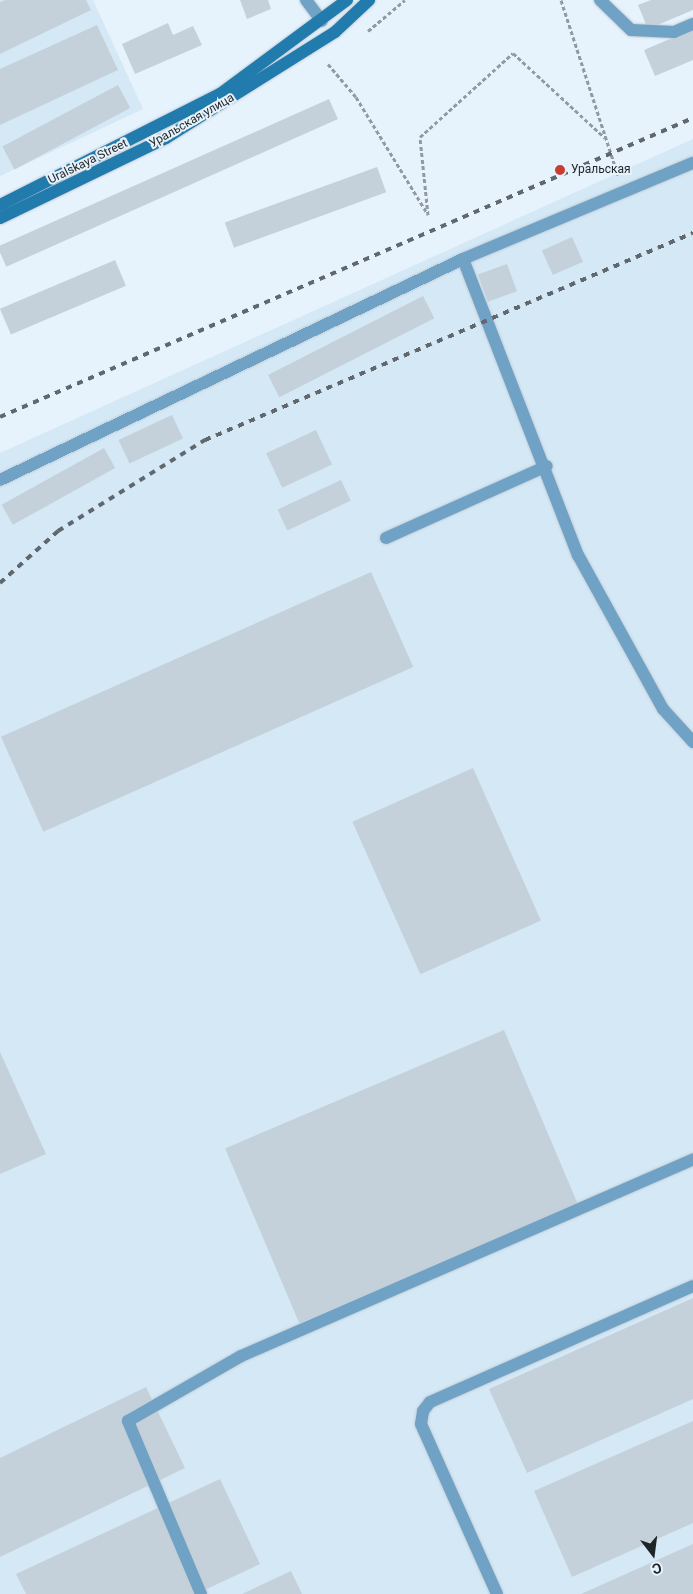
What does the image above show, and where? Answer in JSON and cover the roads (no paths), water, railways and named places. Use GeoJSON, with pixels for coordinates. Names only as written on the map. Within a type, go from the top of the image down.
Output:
{"type":"FeatureCollection","features":[{"type":"Feature","properties":{"kind":"main road","name":"Uralskaya Street"},"geometry":{"type":"LineString","coordinates":[[0,204],[205,102],[322,20],[347,0]]}},
{"type":"Feature","properties":{"kind":"main road","name":"Уральская улица"},"geometry":{"type":"LineString","coordinates":[[0,218],[166,138],[335,32],[369,0]]}},
{"type":"Feature","properties":{"kind":"street"},"geometry":{"type":"LineString","coordinates":[[306,0],[322,20]]}},
{"type":"Feature","properties":{"kind":"street"},"geometry":{"type":"LineString","coordinates":[[600,0],[631,30],[674,32],[693,24]]}},
{"type":"Feature","properties":{"kind":"street"},"geometry":{"type":"LineString","coordinates":[[0,480],[463,259],[693,163]]}},
{"type":"Feature","properties":{"kind":"street"},"geometry":{"type":"LineString","coordinates":[[463,259],[547,466],[578,555],[662,709],[693,742]]}},
{"type":"Feature","properties":{"kind":"street"},"geometry":{"type":"LineString","coordinates":[[386,538],[547,466]]}},
{"type":"Feature","properties":{"kind":"street"},"geometry":{"type":"LineString","coordinates":[[200,1594],[128,1421],[241,1356],[693,1159]]}},
{"type":"Feature","properties":{"kind":"street"},"geometry":{"type":"LineString","coordinates":[[497,1594],[420,1424],[423,1411],[430,1402],[693,1286]]}},
{"type":"Feature","properties":{"kind":"railway"},"geometry":{"type":"LineString","coordinates":[[0,417],[693,118]]}},
{"type":"Feature","properties":{"kind":"railway"},"geometry":{"type":"LineString","coordinates":[[0,583],[58,531],[205,440],[693,233]]}},
{"type":"Feature","properties":{"kind":"place","name":"Уральская"},"geometry":{"type":"Point","coordinates":[560,170]}}]}
